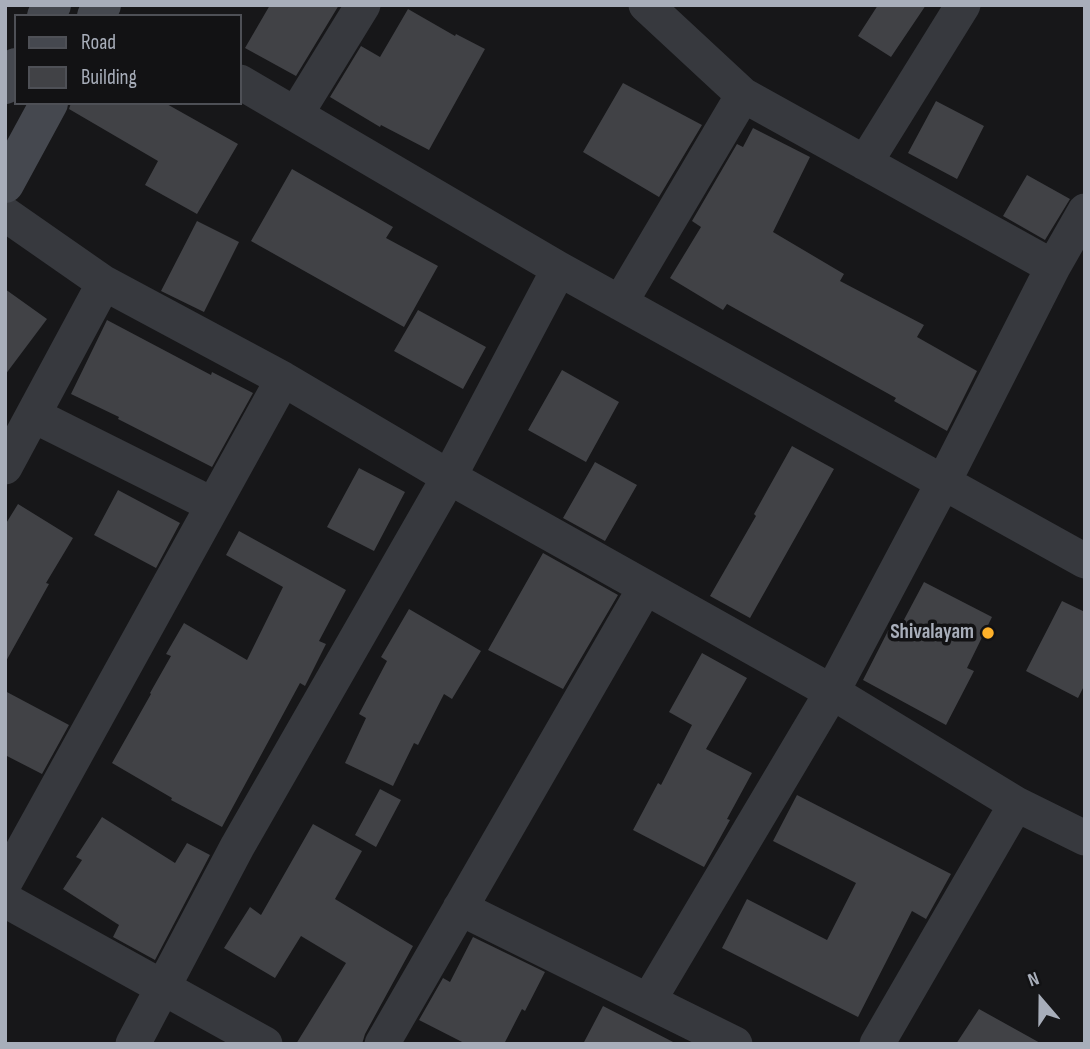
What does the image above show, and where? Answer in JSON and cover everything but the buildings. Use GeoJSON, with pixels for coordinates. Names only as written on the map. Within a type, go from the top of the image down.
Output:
{"type":"FeatureCollection","features":[{"type":"Feature","properties":{"kind":"main road"},"geometry":{"type":"LineString","coordinates":[[5,184],[48,105]]}},
{"type":"Feature","properties":{"kind":"street"},"geometry":{"type":"LineString","coordinates":[[101,5],[117,14]]}},
{"type":"Feature","properties":{"kind":"street"},"geometry":{"type":"LineString","coordinates":[[296,114],[363,5]]}},
{"type":"Feature","properties":{"kind":"street"},"geometry":{"type":"LineString","coordinates":[[646,5],[743,95],[1053,267]]}},
{"type":"Feature","properties":{"kind":"street"},"geometry":{"type":"LineString","coordinates":[[866,163],[963,5]]}},
{"type":"Feature","properties":{"kind":"street"},"geometry":{"type":"LineString","coordinates":[[242,83],[559,269],[1085,561]]}},
{"type":"Feature","properties":{"kind":"street"},"geometry":{"type":"LineString","coordinates":[[620,303],[743,95]]}},
{"type":"Feature","properties":{"kind":"street"},"geometry":{"type":"LineString","coordinates":[[649,1000],[832,692],[1053,267],[1085,211]]}},
{"type":"Feature","properties":{"kind":"street"},"geometry":{"type":"LineString","coordinates":[[5,214],[104,283],[283,379],[449,477],[832,692],[1016,804],[1085,838]]}},
{"type":"Feature","properties":{"kind":"street"},"geometry":{"type":"LineString","coordinates":[[133,1044],[237,847],[449,477],[559,269]]}},
{"type":"Feature","properties":{"kind":"street"},"geometry":{"type":"LineString","coordinates":[[5,467],[104,283]]}},
{"type":"Feature","properties":{"kind":"street"},"geometry":{"type":"LineString","coordinates":[[5,883],[283,379]]}},
{"type":"Feature","properties":{"kind":"street"},"geometry":{"type":"LineString","coordinates":[[33,415],[213,505]]}},
{"type":"Feature","properties":{"kind":"street"},"geometry":{"type":"LineString","coordinates":[[382,1044],[645,588]]}},
{"type":"Feature","properties":{"kind":"street"},"geometry":{"type":"LineString","coordinates":[[877,1044],[1016,804]]}},
{"type":"Feature","properties":{"kind":"street"},"geometry":{"type":"LineString","coordinates":[[5,900],[265,1044]]}},
{"type":"Feature","properties":{"kind":"street"},"geometry":{"type":"LineString","coordinates":[[460,908],[735,1044]]}},
{"type":"Feature","properties":{"kind":"place","name":"Shivalayam"},"geometry":{"type":"Point","coordinates":[988,633]}}]}
